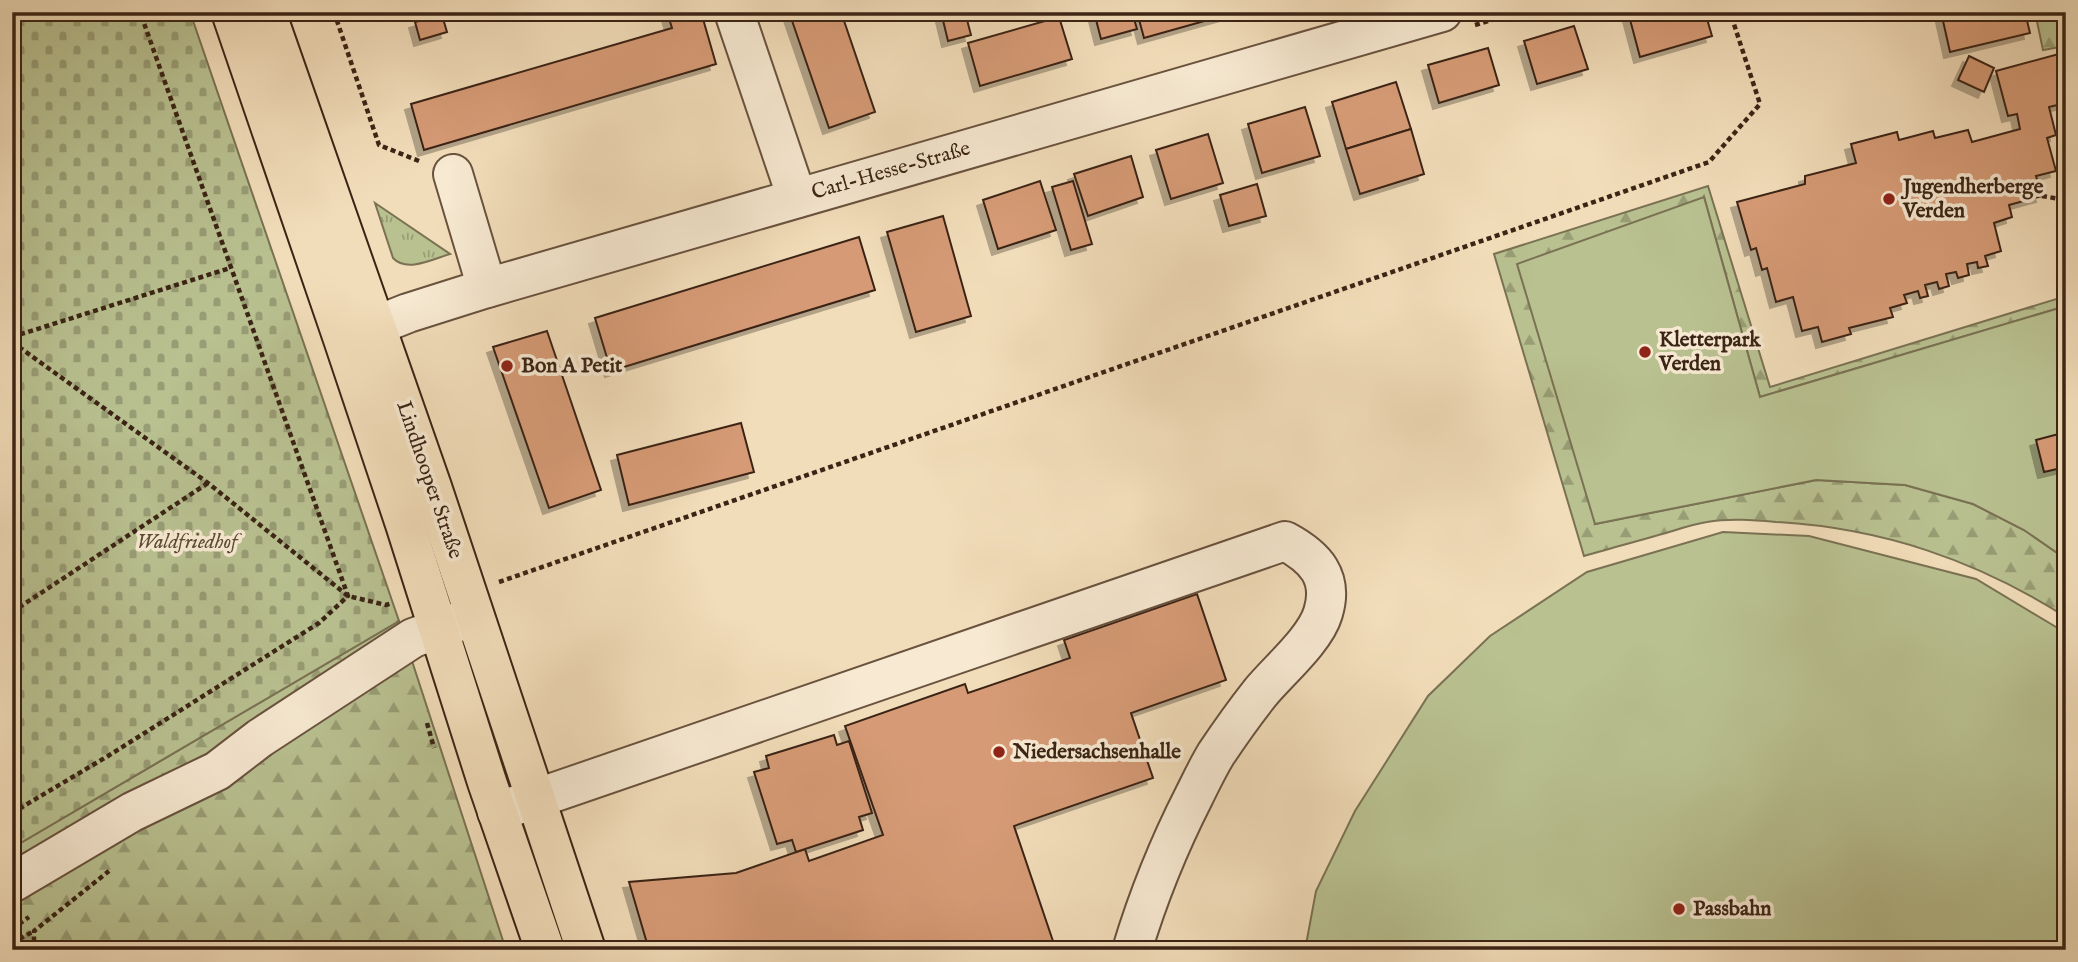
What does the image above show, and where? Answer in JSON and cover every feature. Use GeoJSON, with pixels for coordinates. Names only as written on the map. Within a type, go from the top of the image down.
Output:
{"type":"FeatureCollection","features":[{"type":"Feature","properties":{"kind":"main road","name":"Lindhooper Straße"},"geometry":{"type":"LineString","coordinates":[[231,12],[475,616],[586,950]]}},
{"type":"Feature","properties":{"kind":"main road","name":"Lindhooper Straße"},"geometry":{"type":"LineString","coordinates":[[266,12],[359,332],[438,628],[497,813],[545,950]]}},
{"type":"Feature","properties":{"kind":"street"},"geometry":{"type":"LineString","coordinates":[[734,12],[797,198]]}},
{"type":"Feature","properties":{"kind":"street","name":"Carl-Hesse-Straße"},"geometry":{"type":"LineString","coordinates":[[359,332],[486,288],[1441,12]]}},
{"type":"Feature","properties":{"kind":"street"},"geometry":{"type":"LineString","coordinates":[[453,174],[486,288]]}},
{"type":"Feature","properties":{"kind":"street"},"geometry":{"type":"LineString","coordinates":[[497,813],[1285,541],[1301,549],[1320,567],[1326,588],[1323,614],[1306,641],[1261,692],[1215,755],[1174,836],[1132,950]]}},
{"type":"Feature","properties":{"kind":"street"},"geometry":{"type":"LineString","coordinates":[[12,883],[132,812],[217,771],[260,738],[413,638],[475,616]]}},
{"type":"Feature","properties":{"kind":"path"},"geometry":{"type":"LineString","coordinates":[[140,12],[348,596]]}},
{"type":"Feature","properties":{"kind":"path"},"geometry":{"type":"LineString","coordinates":[[334,12],[379,145],[453,174]]}},
{"type":"Feature","properties":{"kind":"path"},"geometry":{"type":"LineString","coordinates":[[495,583],[1709,162],[1760,104],[1730,12]]}},
{"type":"Feature","properties":{"kind":"path"},"geometry":{"type":"LineString","coordinates":[[2042,196],[2066,200]]}},
{"type":"Feature","properties":{"kind":"path"},"geometry":{"type":"LineString","coordinates":[[12,339],[230,268]]}},
{"type":"Feature","properties":{"kind":"path"},"geometry":{"type":"LineString","coordinates":[[12,339],[208,483],[348,596],[386,605],[400,602]]}},
{"type":"Feature","properties":{"kind":"path"},"geometry":{"type":"LineString","coordinates":[[12,612],[208,483]]}},
{"type":"Feature","properties":{"kind":"path"},"geometry":{"type":"LineString","coordinates":[[12,813],[319,623],[348,596]]}},
{"type":"Feature","properties":{"kind":"path"},"geometry":{"type":"LineString","coordinates":[[12,943],[34,931]]}},
{"type":"Feature","properties":{"kind":"green space","name":"Waldfriedhof"},"geometry":{"type":"Polygon","coordinates":[[[12,12],[190,12],[399,621],[12,848],[12,12]]]}},
{"type":"Feature","properties":{"kind":"green space"},"geometry":{"type":"Polygon","coordinates":[[[2035,12],[2066,12],[2066,46],[2043,50],[2035,12]]]}},
{"type":"Feature","properties":{"kind":"green space"},"geometry":{"type":"Polygon","coordinates":[[[1708,186],[1770,387],[2066,296],[2066,306],[1760,397],[1704,197],[1595,524],[1817,480],[1905,485],[1973,504],[2024,530],[2066,559],[2066,617],[1963,563],[1891,540],[1815,525],[1750,520],[1715,521],[1691,525],[1584,556],[1494,254],[1708,186]]]}},
{"type":"Feature","properties":{"kind":"green space","name":"Kletterpark Verden"},"geometry":{"type":"Polygon","coordinates":[[[1704,197],[1760,397],[2066,306],[2066,559],[2024,530],[1973,504],[1905,485],[1816,480],[1595,524],[1517,264],[1704,197]]]}},
{"type":"Feature","properties":{"kind":"green space"},"geometry":{"type":"Polygon","coordinates":[[[375,203],[450,254],[413,265],[393,258],[375,203]]]}},
{"type":"Feature","properties":{"kind":"green space"},"geometry":{"type":"Polygon","coordinates":[[[1723,532],[1809,536],[1976,579],[2066,633],[2066,950],[1305,950],[1316,891],[1355,811],[1428,696],[1490,636],[1587,572],[1723,532]]]}},
{"type":"Feature","properties":{"kind":"green space"},"geometry":{"type":"Polygon","coordinates":[[[399,621],[506,950],[12,950],[12,848],[399,621]]]}},
{"type":"Feature","properties":{"kind":"building"},"geometry":{"type":"Polygon","coordinates":[[[667,12],[701,12],[716,64],[424,150],[411,104],[672,28],[667,12]]]}},
{"type":"Feature","properties":{"kind":"building"},"geometry":{"type":"Polygon","coordinates":[[[789,12],[841,12],[875,112],[829,128],[789,12]]]}},
{"type":"Feature","properties":{"kind":"building"},"geometry":{"type":"Polygon","coordinates":[[[941,12],[965,12],[971,35],[948,41],[941,12]]]}},
{"type":"Feature","properties":{"kind":"building"},"geometry":{"type":"Polygon","coordinates":[[[1094,12],[1132,12],[1137,29],[1101,39],[1094,12]]]}},
{"type":"Feature","properties":{"kind":"building"},"geometry":{"type":"Polygon","coordinates":[[[1137,12],[1233,12],[1233,13],[1144,38],[1137,12]]]}},
{"type":"Feature","properties":{"kind":"building"},"geometry":{"type":"Polygon","coordinates":[[[1628,12],[1705,12],[1712,36],[1640,57],[1628,12]]]}},
{"type":"Feature","properties":{"kind":"building"},"geometry":{"type":"Polygon","coordinates":[[[1941,12],[2025,12],[2030,33],[1950,52],[1941,12]]]}},
{"type":"Feature","properties":{"kind":"building"},"geometry":{"type":"Polygon","coordinates":[[[442,15],[447,32],[420,40],[415,22],[442,15]]]}},
{"type":"Feature","properties":{"kind":"building"},"geometry":{"type":"Polygon","coordinates":[[[1059,17],[1072,59],[980,86],[968,43],[1059,17]]]}},
{"type":"Feature","properties":{"kind":"building"},"geometry":{"type":"Polygon","coordinates":[[[1574,26],[1588,69],[1537,84],[1524,41],[1574,26]]]}},
{"type":"Feature","properties":{"kind":"building"},"geometry":{"type":"Polygon","coordinates":[[[1488,48],[1499,85],[1439,103],[1428,65],[1488,48]]]}},
{"type":"Feature","properties":{"kind":"building","name":"Jugendherberge Verden"},"geometry":{"type":"Polygon","coordinates":[[[2066,52],[2066,103],[2049,107],[2056,135],[2047,138],[2056,171],[2036,176],[2042,196],[2009,205],[2012,217],[1994,223],[2001,251],[1985,256],[1988,266],[1978,268],[1977,262],[1967,264],[1969,275],[1958,278],[1956,272],[1946,274],[1949,286],[1939,289],[1937,282],[1925,285],[1928,296],[1920,298],[1918,291],[1904,295],[1907,303],[1890,308],[1893,317],[1849,328],[1851,334],[1822,342],[1818,327],[1802,331],[1793,297],[1776,302],[1767,268],[1762,270],[1756,248],[1751,250],[1737,202],[1805,184],[1805,176],[1856,163],[1851,144],[1897,132],[1899,140],[1933,131],[1935,138],[1968,130],[1972,142],[2020,129],[2017,114],[2008,116],[1996,71],[2066,52]]]}},
{"type":"Feature","properties":{"kind":"building"},"geometry":{"type":"Polygon","coordinates":[[[1969,56],[1994,68],[1984,92],[1958,80],[1969,56]]]}},
{"type":"Feature","properties":{"kind":"building"},"geometry":{"type":"Polygon","coordinates":[[[1396,82],[1411,129],[1346,149],[1332,102],[1396,82]]]}},
{"type":"Feature","properties":{"kind":"building"},"geometry":{"type":"Polygon","coordinates":[[[1305,107],[1320,156],[1262,173],[1248,124],[1305,107]]]}},
{"type":"Feature","properties":{"kind":"building"},"geometry":{"type":"Polygon","coordinates":[[[1411,129],[1424,174],[1360,194],[1346,149],[1411,129]]]}},
{"type":"Feature","properties":{"kind":"building"},"geometry":{"type":"Polygon","coordinates":[[[1208,134],[1223,183],[1171,199],[1156,150],[1208,134]]]}},
{"type":"Feature","properties":{"kind":"building"},"geometry":{"type":"Polygon","coordinates":[[[1131,156],[1143,197],[1088,216],[1074,174],[1131,156]]]}},
{"type":"Feature","properties":{"kind":"building"},"geometry":{"type":"Polygon","coordinates":[[[1040,181],[1056,230],[998,249],[983,200],[1040,181]]]}},
{"type":"Feature","properties":{"kind":"building"},"geometry":{"type":"Polygon","coordinates":[[[1073,181],[1092,244],[1071,250],[1052,187],[1073,181]]]}},
{"type":"Feature","properties":{"kind":"building"},"geometry":{"type":"Polygon","coordinates":[[[1257,184],[1266,216],[1229,226],[1220,195],[1257,184]]]}},
{"type":"Feature","properties":{"kind":"building"},"geometry":{"type":"Polygon","coordinates":[[[943,216],[971,316],[916,332],[887,232],[943,216]]]}},
{"type":"Feature","properties":{"kind":"building"},"geometry":{"type":"Polygon","coordinates":[[[859,237],[875,290],[611,371],[595,318],[859,237]]]}},
{"type":"Feature","properties":{"kind":"building"},"geometry":{"type":"Polygon","coordinates":[[[547,331],[601,490],[549,508],[493,347],[547,331]]]}},
{"type":"Feature","properties":{"kind":"building"},"geometry":{"type":"Polygon","coordinates":[[[741,423],[754,472],[629,505],[617,455],[741,423]]]}},
{"type":"Feature","properties":{"kind":"building"},"geometry":{"type":"Polygon","coordinates":[[[2066,432],[2066,467],[2044,472],[2036,440],[2066,432]]]}},
{"type":"Feature","properties":{"kind":"building","name":"Niedersachsenhalle"},"geometry":{"type":"Polygon","coordinates":[[[1197,594],[1226,680],[1131,713],[1153,778],[1014,826],[1056,950],[649,950],[629,882],[736,873],[805,849],[809,861],[883,835],[845,726],[965,684],[968,693],[1070,658],[1064,640],[1197,594]]]}},
{"type":"Feature","properties":{"kind":"building"},"geometry":{"type":"Polygon","coordinates":[[[834,735],[837,745],[849,741],[872,813],[859,817],[863,830],[796,852],[792,840],[777,844],[754,772],[769,768],[766,756],[834,735]]]}},
{"type":"Feature","properties":{"kind":"place","name":"Jugendherberge Verden"},"geometry":{"type":"Point","coordinates":[1889,199]}},
{"type":"Feature","properties":{"kind":"place","name":"Kletterpark Verden"},"geometry":{"type":"Point","coordinates":[1645,352]}},
{"type":"Feature","properties":{"kind":"place","name":"Bon A Petit"},"geometry":{"type":"Point","coordinates":[507,366]}},
{"type":"Feature","properties":{"kind":"place","name":"Niedersachsenhalle"},"geometry":{"type":"Point","coordinates":[999,752]}},
{"type":"Feature","properties":{"kind":"place","name":"Passbahn"},"geometry":{"type":"Point","coordinates":[1679,909]}}]}
